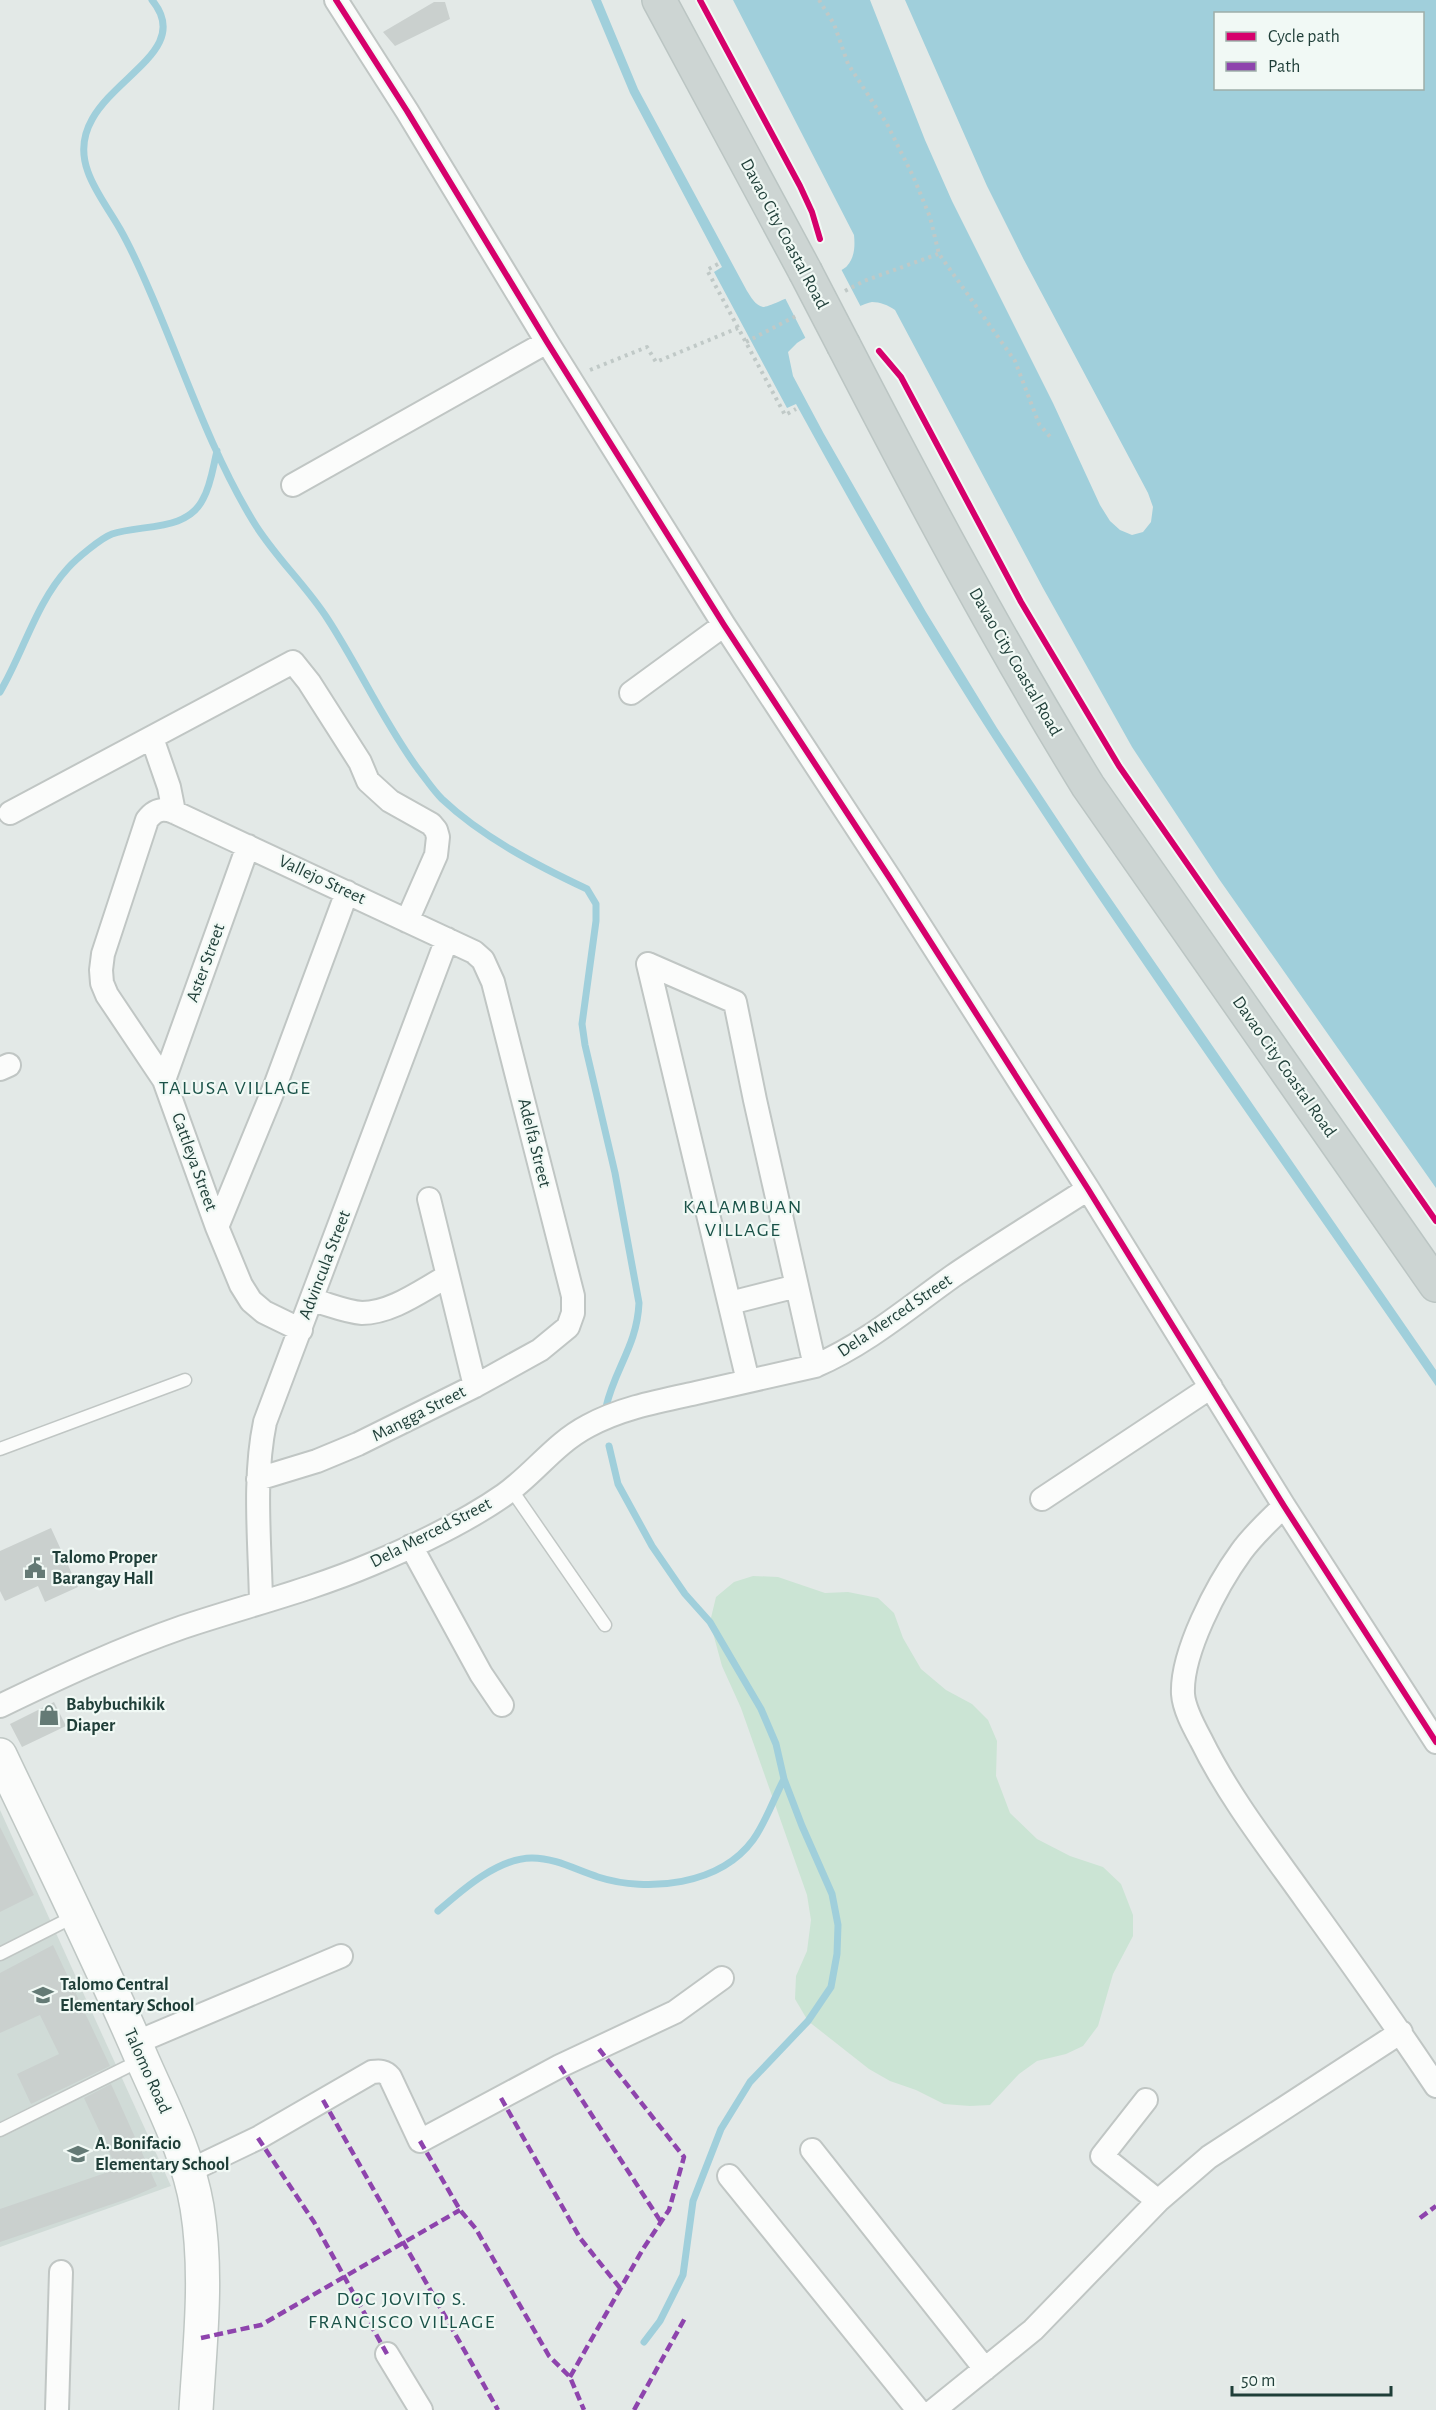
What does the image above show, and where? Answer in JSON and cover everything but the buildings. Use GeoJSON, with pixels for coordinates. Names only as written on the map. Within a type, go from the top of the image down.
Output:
{"type":"FeatureCollection","features":[{"type":"Feature","properties":{"kind":"main road","name":"Davao City Coastal Road"},"geometry":{"type":"LineString","coordinates":[[659,0],[990,620],[1088,786],[1436,1285]]}},
{"type":"Feature","properties":{"kind":"street"},"geometry":{"type":"LineString","coordinates":[[336,0],[408,111],[547,342],[724,625],[891,880],[1088,1189],[1284,1506],[1436,1742]]}},
{"type":"Feature","properties":{"kind":"street"},"geometry":{"type":"LineString","coordinates":[[293,485],[547,342]]}},
{"type":"Feature","properties":{"kind":"street"},"geometry":{"type":"LineString","coordinates":[[631,693],[724,625]]}},
{"type":"Feature","properties":{"kind":"street"},"geometry":{"type":"LineString","coordinates":[[10,813],[293,662],[309,682],[360,762],[368,782],[390,801],[430,824],[436,830],[438,837],[436,855],[407,921]]}},
{"type":"Feature","properties":{"kind":"street"},"geometry":{"type":"LineString","coordinates":[[152,738],[169,787],[166,811]]}},
{"type":"Feature","properties":{"kind":"street","name":"Vallejo Street"},"geometry":{"type":"LineString","coordinates":[[166,811],[248,846],[447,939],[474,952],[483,960]]}},
{"type":"Feature","properties":{"kind":"street","name":"Cattleya Street"},"geometry":{"type":"LineString","coordinates":[[166,811],[147,820],[103,954],[102,983],[107,995],[164,1080],[241,1285],[251,1301],[264,1312],[301,1330]]}},
{"type":"Feature","properties":{"kind":"street","name":"Aster Street"},"geometry":{"type":"LineString","coordinates":[[164,1080],[248,846]]}},
{"type":"Feature","properties":{"kind":"street"},"geometry":{"type":"LineString","coordinates":[[218,1227],[275,1086],[347,892]]}},
{"type":"Feature","properties":{"kind":"street","name":"Advincula Street"},"geometry":{"type":"LineString","coordinates":[[261,1602],[258,1479],[265,1422],[447,939]]}},
{"type":"Feature","properties":{"kind":"street","name":"Adelfa Street"},"geometry":{"type":"LineString","coordinates":[[483,960],[493,982],[573,1296],[573,1313],[568,1327]]}},
{"type":"Feature","properties":{"kind":"street"},"geometry":{"type":"LineString","coordinates":[[748,1381],[648,964],[735,1002],[815,1366]]}},
{"type":"Feature","properties":{"kind":"street","name":"Dela Merced Street"},"geometry":{"type":"LineString","coordinates":[[0,1706],[115,1652],[372,1565],[452,1526],[511,1489],[553,1449],[590,1425],[636,1407],[815,1366],[858,1345],[955,1275],[1088,1189]]}},
{"type":"Feature","properties":{"kind":"street"},"geometry":{"type":"LineString","coordinates":[[429,1199],[475,1386]]}},
{"type":"Feature","properties":{"kind":"street"},"geometry":{"type":"LineString","coordinates":[[312,1300],[360,1313],[377,1311],[394,1305],[448,1276]]}},
{"type":"Feature","properties":{"kind":"street"},"geometry":{"type":"LineString","coordinates":[[730,1303],[797,1286]]}},
{"type":"Feature","properties":{"kind":"street","name":"Mangga Street"},"geometry":{"type":"LineString","coordinates":[[258,1479],[317,1461],[358,1444],[475,1386],[540,1350],[568,1327]]}},
{"type":"Feature","properties":{"kind":"street"},"geometry":{"type":"LineString","coordinates":[[1042,1499],[1211,1387]]}},
{"type":"Feature","properties":{"kind":"street"},"geometry":{"type":"LineString","coordinates":[[1284,1506],[1241,1551],[1229,1570],[1197,1635],[1185,1673],[1183,1695],[1201,1742],[1241,1808],[1401,2032],[1436,2086]]}},
{"type":"Feature","properties":{"kind":"street"},"geometry":{"type":"LineString","coordinates":[[411,1546],[481,1674],[502,1705]]}},
{"type":"Feature","properties":{"kind":"street","name":"Talomo Road"},"geometry":{"type":"LineString","coordinates":[[0,1755],[139,2051],[177,2137],[189,2171],[201,2237],[202,2269],[196,2410]]}},
{"type":"Feature","properties":{"kind":"street"},"geometry":{"type":"LineString","coordinates":[[139,2051],[341,1956]]}},
{"type":"Feature","properties":{"kind":"street"},"geometry":{"type":"LineString","coordinates":[[189,2171],[258,2138],[372,2072],[380,2071],[390,2077],[420,2141],[561,2066],[675,2012],[722,1978]]}},
{"type":"Feature","properties":{"kind":"street"},"geometry":{"type":"LineString","coordinates":[[934,2410],[1033,2330],[1158,2201],[1209,2157],[1401,2032]]}},
{"type":"Feature","properties":{"kind":"street"},"geometry":{"type":"LineString","coordinates":[[1146,2100],[1102,2156],[1158,2201]]}},
{"type":"Feature","properties":{"kind":"street"},"geometry":{"type":"LineString","coordinates":[[812,2150],[985,2369]]}},
{"type":"Feature","properties":{"kind":"street"},"geometry":{"type":"LineString","coordinates":[[729,2176],[918,2410]]}},
{"type":"Feature","properties":{"kind":"street"},"geometry":{"type":"LineString","coordinates":[[57,2410],[61,2272]]}},
{"type":"Feature","properties":{"kind":"street"},"geometry":{"type":"LineString","coordinates":[[387,2354],[422,2410]]}},
{"type":"Feature","properties":{"kind":"lane"},"geometry":{"type":"LineString","coordinates":[[0,1449],[184,1380]]}},
{"type":"Feature","properties":{"kind":"lane"},"geometry":{"type":"LineString","coordinates":[[511,1489],[605,1624]]}},
{"type":"Feature","properties":{"kind":"lane"},"geometry":{"type":"LineString","coordinates":[[0,1954],[76,1916]]}},
{"type":"Feature","properties":{"kind":"lane"},"geometry":{"type":"LineString","coordinates":[[0,2130],[139,2051]]}},
{"type":"Feature","properties":{"kind":"path"},"geometry":{"type":"LineString","coordinates":[[819,0],[834,24],[848,64],[887,124],[913,176],[930,217],[939,254],[1015,361],[1039,424],[1052,439]]}},
{"type":"Feature","properties":{"kind":"path"},"geometry":{"type":"LineString","coordinates":[[718,264],[707,270],[738,328],[748,341],[785,415],[796,409]]}},
{"type":"Feature","properties":{"kind":"path"},"geometry":{"type":"LineString","coordinates":[[570,379],[647,346],[656,362],[738,328]]}},
{"type":"Feature","properties":{"kind":"shaded area"},"geometry":{"type":"Polygon","coordinates":[[[0,1810],[171,2186],[0,2247],[0,1810]]]}},
{"type":"Feature","properties":{"kind":"green space"},"geometry":{"type":"Polygon","coordinates":[[[753,1576],[778,1577],[825,1593],[848,1592],[878,1598],[894,1613],[903,1638],[921,1669],[946,1690],[972,1704],[988,1720],[997,1741],[996,1776],[1010,1813],[1037,1839],[1070,1856],[1103,1867],[1121,1884],[1133,1915],[1133,1936],[1113,1974],[1098,2026],[1083,2046],[1066,2054],[1037,2061],[1019,2074],[990,2105],[944,2104],[916,2090],[890,2081],[869,2069],[808,2021],[795,1999],[796,1976],[807,1951],[811,1920],[807,1895],[741,1708],[722,1666],[710,1622],[716,1597],[734,1582],[753,1576]]]}},
{"type":"Feature","properties":{"kind":"water"},"geometry":{"type":"Polygon","coordinates":[[[591,0],[601,0],[638,89],[747,291],[755,303],[763,307],[806,289],[847,266],[853,255],[854,235],[733,0],[1436,0],[1436,1188],[1219,879],[1132,747],[1043,588],[895,310],[878,303],[865,304],[797,343],[788,352],[793,376],[824,434],[926,612],[997,728],[1087,864],[1436,1370],[1436,1386],[1099,899],[964,694],[890,571],[796,404],[787,408],[714,272],[722,267],[630,93],[591,0]]]}},
{"type":"Feature","properties":{"kind":"pier"},"geometry":{"type":"Polygon","coordinates":[[[870,0],[905,0],[987,186],[1148,493],[1153,507],[1151,522],[1143,532],[1132,535],[1120,530],[1110,521],[1100,505],[1053,403],[952,201],[925,140],[870,0]]]}},
{"type":"Feature","properties":{"kind":"pier"},"geometry":{"type":"Polygon","coordinates":[[[840,267],[862,309],[807,341],[784,296],[840,267]]]}},
{"type":"Feature","properties":{"kind":"waterway"},"geometry":{"type":"LineString","coordinates":[[152,0],[163,22],[160,42],[146,60],[108,98],[92,119],[84,143],[88,172],[137,262],[224,466],[261,534],[327,618],[405,751],[436,792],[458,813],[493,838],[549,871],[587,889],[596,904],[596,921],[582,1024],[615,1173],[639,1303],[630,1345],[606,1407]]}},
{"type":"Feature","properties":{"kind":"waterway"},"geometry":{"type":"LineString","coordinates":[[0,692],[47,596],[68,568],[89,549],[112,534],[175,522],[196,510],[208,488],[217,451]]}},
{"type":"Feature","properties":{"kind":"waterway"},"geometry":{"type":"LineString","coordinates":[[609,1446],[618,1484],[652,1546],[685,1594],[710,1622],[761,1709],[776,1744],[784,1779],[802,1826],[832,1894],[838,1925],[837,1954],[831,1987],[808,2021],[750,2082],[721,2129],[693,2201],[683,2275],[660,2321],[644,2342]]}},
{"type":"Feature","properties":{"kind":"waterway"},"geometry":{"type":"LineString","coordinates":[[438,1911],[481,1877],[506,1863],[519,1859],[549,1860],[598,1877],[639,1884],[660,1884],[703,1876],[739,1855],[753,1840],[784,1779]]}},
{"type":"Feature","properties":{"kind":"marked path"},"geometry":{"type":"LineString","coordinates":[[570,2377],[643,2249],[669,2210],[684,2157],[599,2049]]}},
{"type":"Feature","properties":{"kind":"marked path"},"geometry":{"type":"LineString","coordinates":[[560,2066],[661,2222]]}},
{"type":"Feature","properties":{"kind":"marked path"},"geometry":{"type":"LineString","coordinates":[[501,2098],[580,2238],[620,2288]]}},
{"type":"Feature","properties":{"kind":"marked path"},"geometry":{"type":"LineString","coordinates":[[323,2100],[498,2410]]}},
{"type":"Feature","properties":{"kind":"marked path"},"geometry":{"type":"LineString","coordinates":[[258,2138],[314,2222],[387,2354]]}},
{"type":"Feature","properties":{"kind":"marked path"},"geometry":{"type":"LineString","coordinates":[[420,2141],[460,2210],[476,2229],[549,2356],[570,2377],[584,2410]]}},
{"type":"Feature","properties":{"kind":"marked path"},"geometry":{"type":"LineString","coordinates":[[1420,2218],[1436,2206]]}},
{"type":"Feature","properties":{"kind":"marked path"},"geometry":{"type":"LineString","coordinates":[[201,2338],[261,2325],[460,2210]]}},
{"type":"Feature","properties":{"kind":"marked path"},"geometry":{"type":"LineString","coordinates":[[634,2410],[685,2318]]}},
{"type":"Feature","properties":{"kind":"cycle path"},"geometry":{"type":"LineString","coordinates":[[336,0],[724,625],[891,880],[1088,1189],[1284,1506],[1436,1742]]}},
{"type":"Feature","properties":{"kind":"cycle path"},"geometry":{"type":"LineString","coordinates":[[700,0],[800,186],[812,212],[820,239]]}},
{"type":"Feature","properties":{"kind":"cycle path"},"geometry":{"type":"LineString","coordinates":[[879,351],[901,377],[1021,602],[1119,766],[1436,1221]]}},
{"type":"Feature","properties":{"kind":"place","name":"Talomo Proper Barangay Hall"},"geometry":{"type":"Point","coordinates":[35,1568]}},
{"type":"Feature","properties":{"kind":"place","name":"Babybuchikik Diaper"},"geometry":{"type":"Point","coordinates":[49,1715]}},
{"type":"Feature","properties":{"kind":"place","name":"Talomo Central Elementary School"},"geometry":{"type":"Point","coordinates":[43,1995]}},
{"type":"Feature","properties":{"kind":"place","name":"A. Bonifacio Elementary School"},"geometry":{"type":"Point","coordinates":[78,2154]}},
{"type":"Feature","properties":{"kind":"district","name":"TALUSA VILLAGE"},"geometry":{"type":"Point","coordinates":[235,1088]}},
{"type":"Feature","properties":{"kind":"district","name":"KALAMBUAN VILLAGE"},"geometry":{"type":"Point","coordinates":[743,1218]}},
{"type":"Feature","properties":{"kind":"district","name":"DOC JOVITO S. FRANCISCO VILLAGE"},"geometry":{"type":"Point","coordinates":[402,2310]}}]}
